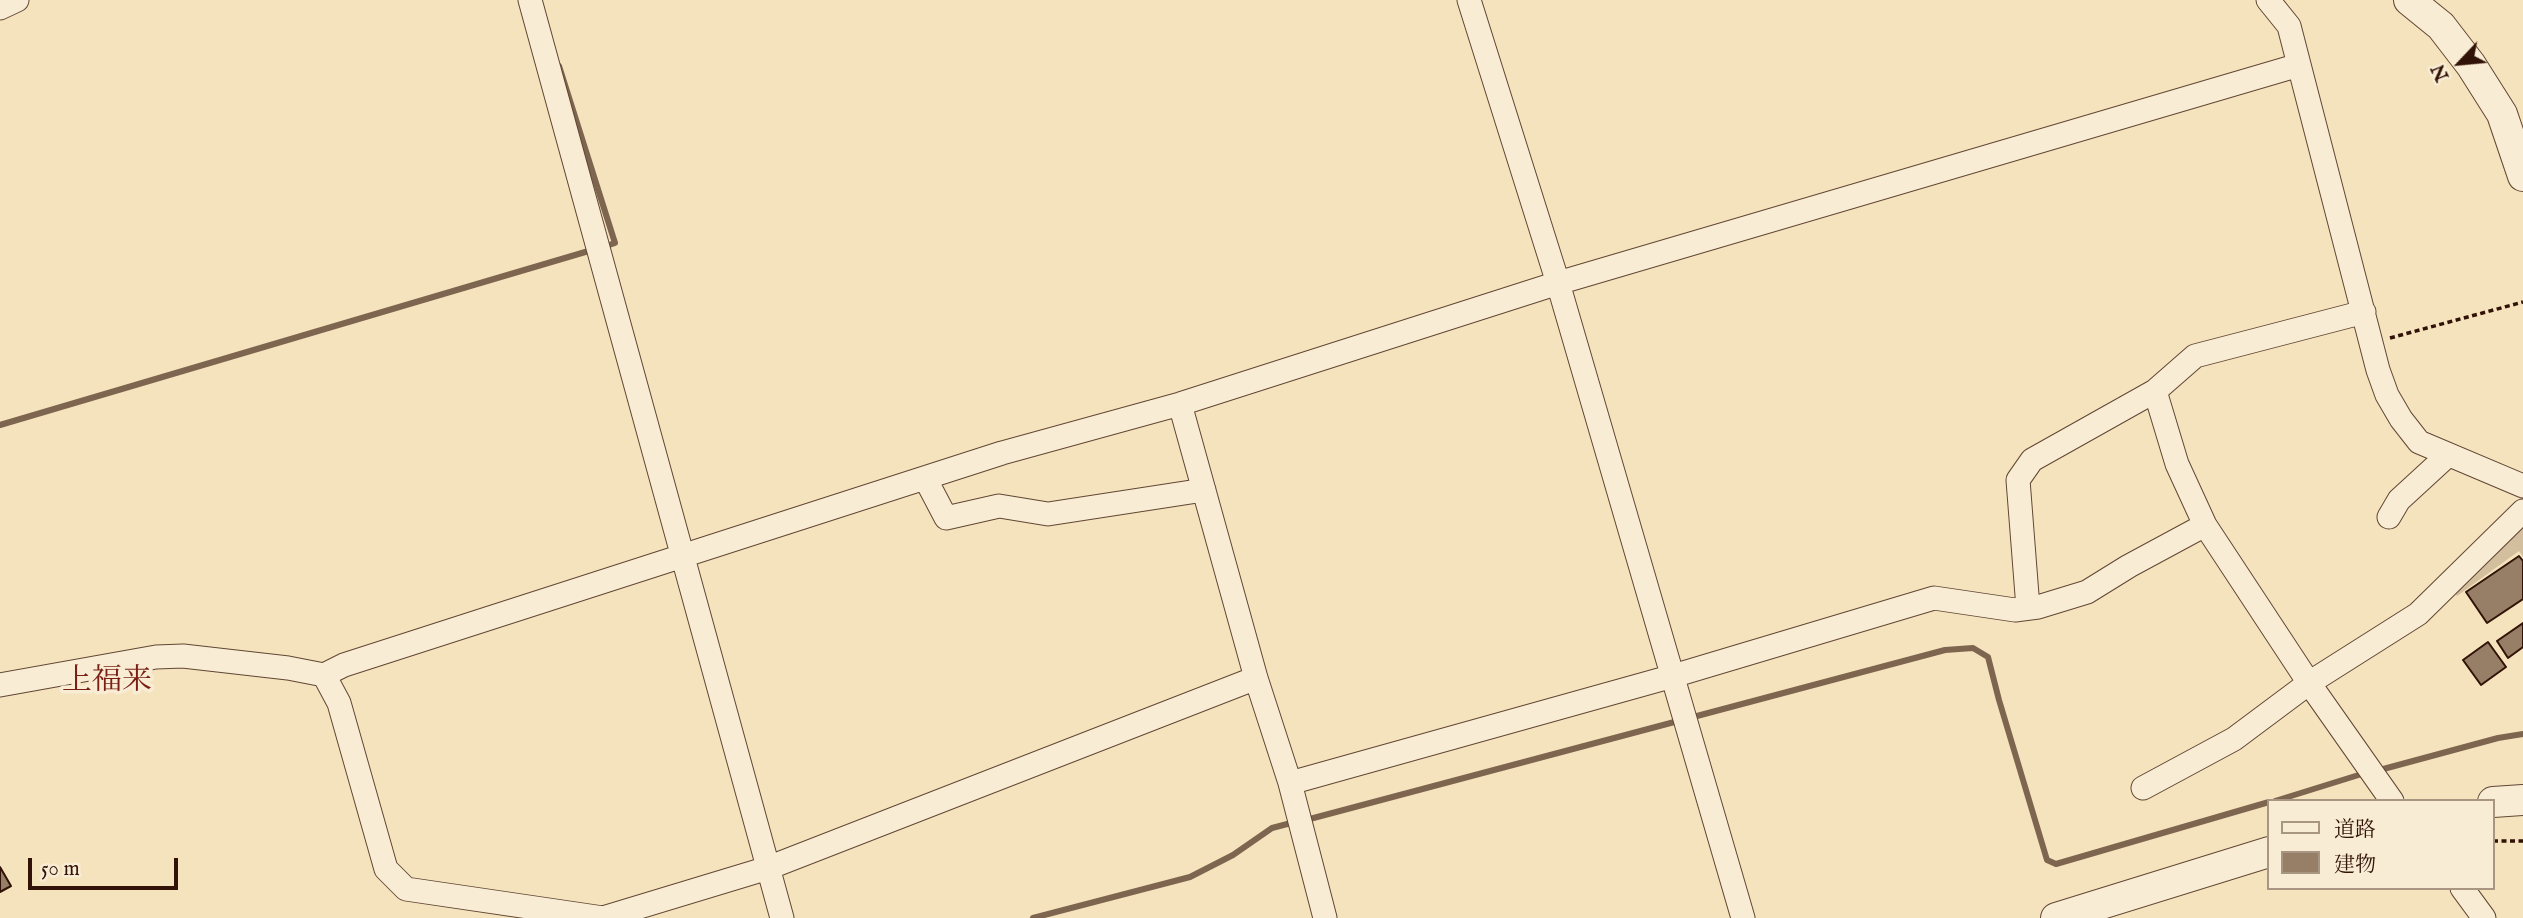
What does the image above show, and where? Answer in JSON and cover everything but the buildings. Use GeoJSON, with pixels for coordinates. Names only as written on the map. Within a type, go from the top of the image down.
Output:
{"type":"FeatureCollection","features":[{"type":"Feature","properties":{"kind":"street"},"geometry":{"type":"LineString","coordinates":[[0,8],[17,0]]}},
{"type":"Feature","properties":{"kind":"street"},"geometry":{"type":"LineString","coordinates":[[530,0],[782,918]]}},
{"type":"Feature","properties":{"kind":"street"},"geometry":{"type":"LineString","coordinates":[[1469,0],[1558,283],[1743,918]]}},
{"type":"Feature","properties":{"kind":"street"},"geometry":{"type":"LineString","coordinates":[[2267,0],[2289,26],[2387,395],[2419,442],[2523,486]]}},
{"type":"Feature","properties":{"kind":"street"},"geometry":{"type":"LineString","coordinates":[[2409,0],[2441,26],[2484,84],[2502,114],[2523,176]]}},
{"type":"Feature","properties":{"kind":"street"},"geometry":{"type":"LineString","coordinates":[[0,685],[156,657],[183,656],[324,675],[344,665],[1002,453],[1180,404],[1558,283],[2299,65]]}},
{"type":"Feature","properties":{"kind":"street"},"geometry":{"type":"LineString","coordinates":[[2028,608],[2018,480],[2032,460],[2155,391],[2195,356],[2364,312]]}},
{"type":"Feature","properties":{"kind":"street"},"geometry":{"type":"LineString","coordinates":[[2155,391],[2177,464],[2205,526],[2309,683],[2391,799]]}},
{"type":"Feature","properties":{"kind":"street"},"geometry":{"type":"LineString","coordinates":[[1180,404],[1256,678],[1290,783],[1325,918]]}},
{"type":"Feature","properties":{"kind":"street"},"geometry":{"type":"LineString","coordinates":[[2389,517],[2399,500],[2448,455]]}},
{"type":"Feature","properties":{"kind":"street"},"geometry":{"type":"LineString","coordinates":[[925,478],[946,518],[999,506],[1048,514],[1203,490]]}},
{"type":"Feature","properties":{"kind":"street"},"geometry":{"type":"LineString","coordinates":[[2143,788],[2234,739],[2309,683],[2418,614],[2523,511]]}},
{"type":"Feature","properties":{"kind":"street"},"geometry":{"type":"LineString","coordinates":[[1290,783],[1672,676],[1934,598],[2015,610],[2087,592],[2129,566],[2205,526]]}},
{"type":"Feature","properties":{"kind":"street"},"geometry":{"type":"LineString","coordinates":[[324,675],[339,703],[386,869],[406,889],[603,918],[768,868],[1256,678]]}},
{"type":"Feature","properties":{"kind":"street"},"geometry":{"type":"LineString","coordinates":[[2495,802],[2523,800]]}},
{"type":"Feature","properties":{"kind":"street"},"geometry":{"type":"LineString","coordinates":[[2056,918],[2268,852]]}},
{"type":"Feature","properties":{"kind":"street"},"geometry":{"type":"LineString","coordinates":[[2463,890],[2484,918]]}},
{"type":"Feature","properties":{"kind":"path"},"geometry":{"type":"LineString","coordinates":[[2372,343],[2523,302]]}},
{"type":"Feature","properties":{"kind":"path"},"geometry":{"type":"LineString","coordinates":[[2495,841],[2523,841]]}},
{"type":"Feature","properties":{"kind":"shaded area"},"geometry":{"type":"Polygon","coordinates":[[[2523,522],[2523,557],[2519,551],[2457,596],[2451,587],[2523,522]]]}},
{"type":"Feature","properties":{"kind":"waterway"},"geometry":{"type":"LineString","coordinates":[[559,66],[615,243],[603,247]]}},
{"type":"Feature","properties":{"kind":"waterway"},"geometry":{"type":"LineString","coordinates":[[0,425],[592,250]]}},
{"type":"Feature","properties":{"kind":"waterway"},"geometry":{"type":"LineString","coordinates":[[1306,820],[1945,650],[1973,648],[1988,657],[2047,860],[2056,864],[2268,802]]}},
{"type":"Feature","properties":{"kind":"waterway"},"geometry":{"type":"LineString","coordinates":[[2376,771],[2498,738],[2523,734]]}},
{"type":"Feature","properties":{"kind":"waterway"},"geometry":{"type":"LineString","coordinates":[[2281,799],[2365,773]]}},
{"type":"Feature","properties":{"kind":"waterway"},"geometry":{"type":"LineString","coordinates":[[1033,918],[1190,877],[1233,855],[1272,828],[1295,822]]}},
{"type":"Feature","properties":{"kind":"district","name":"上福来"},"geometry":{"type":"Point","coordinates":[107,683]}}]}
